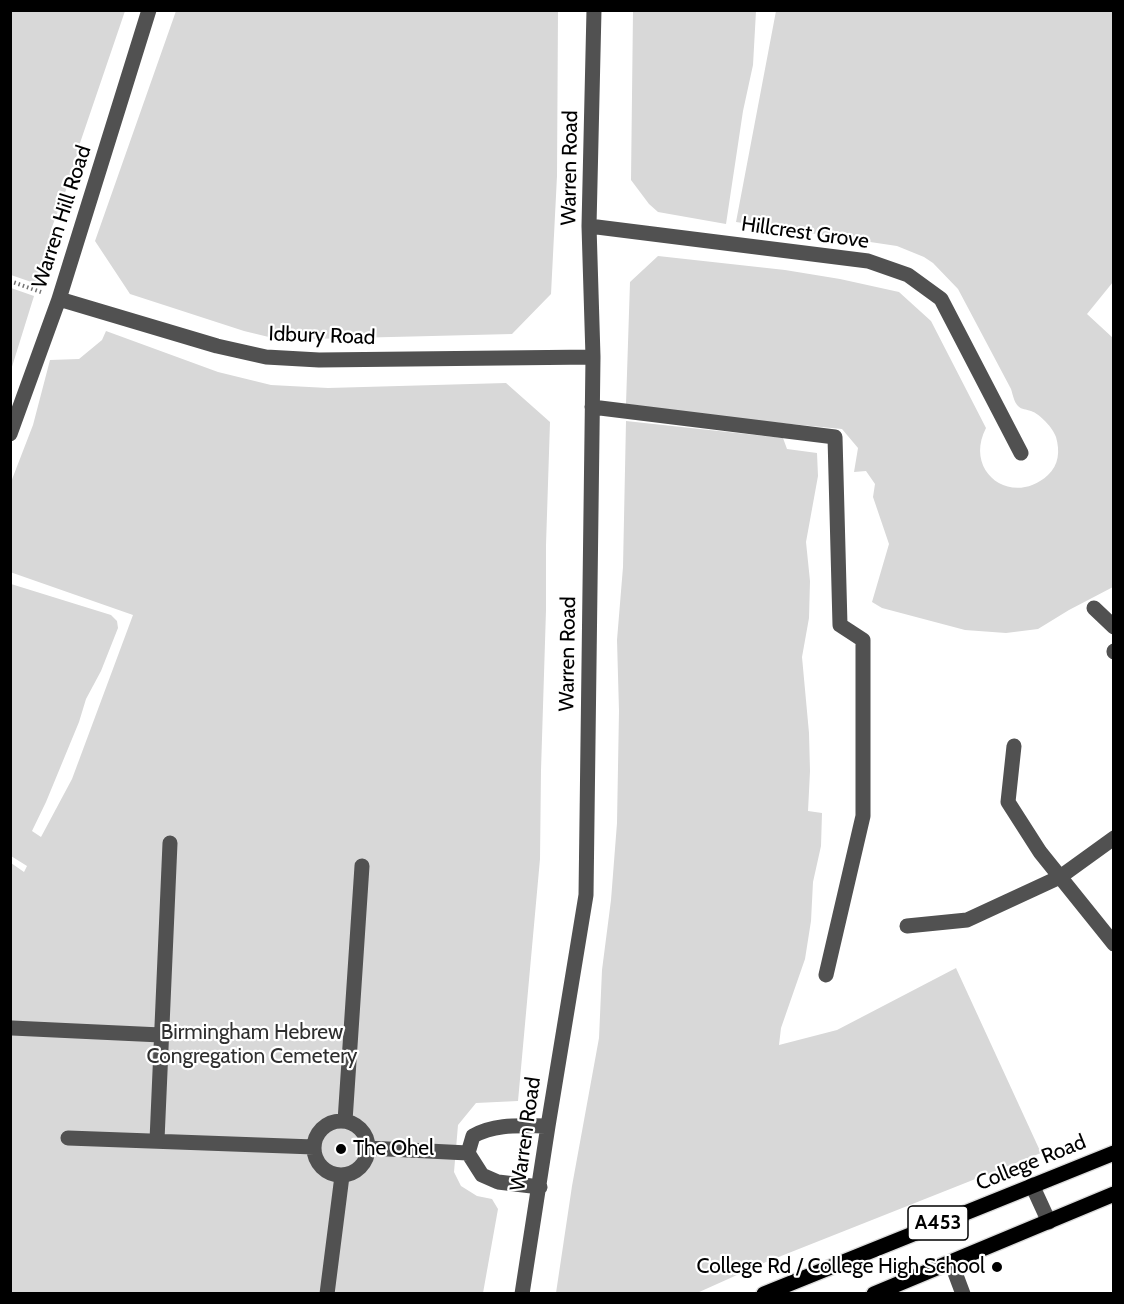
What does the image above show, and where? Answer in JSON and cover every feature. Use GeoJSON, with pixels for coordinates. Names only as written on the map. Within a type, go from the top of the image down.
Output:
{"type":"FeatureCollection","features":[{"type":"Feature","properties":{"kind":"main road","name":"College Road"},"geometry":{"type":"LineString","coordinates":[[764,1293],[1113,1153]]}},
{"type":"Feature","properties":{"kind":"main road","name":"A453"},"geometry":{"type":"LineString","coordinates":[[874,1293],[1113,1194]]}},
{"type":"Feature","properties":{"kind":"street","name":"Warren Hill Road"},"geometry":{"type":"LineString","coordinates":[[10,434],[59,298],[149,10]]}},
{"type":"Feature","properties":{"kind":"street","name":"Warren Road"},"geometry":{"type":"LineString","coordinates":[[522,1293],[586,895],[593,357],[589,226],[594,10]]}},
{"type":"Feature","properties":{"kind":"street","name":"Hillcrest Grove"},"geometry":{"type":"LineString","coordinates":[[589,226],[868,261],[908,275],[941,299],[1021,453]]}},
{"type":"Feature","properties":{"kind":"street","name":"Idbury Road"},"geometry":{"type":"LineString","coordinates":[[59,298],[217,346],[266,357],[319,360],[593,357]]}},
{"type":"Feature","properties":{"kind":"street"},"geometry":{"type":"LineString","coordinates":[[592,407],[835,437],[840,625],[863,640],[863,816],[826,975]]}},
{"type":"Feature","properties":{"kind":"street"},"geometry":{"type":"LineString","coordinates":[[1094,608],[1113,627]]}},
{"type":"Feature","properties":{"kind":"street"},"geometry":{"type":"LineString","coordinates":[[1014,746],[1008,802],[1040,852],[1113,944]]}},
{"type":"Feature","properties":{"kind":"street"},"geometry":{"type":"LineString","coordinates":[[907,926],[968,920],[1060,877],[1113,838]]}},
{"type":"Feature","properties":{"kind":"street"},"geometry":{"type":"LineString","coordinates":[[157,1140],[170,843]]}},
{"type":"Feature","properties":{"kind":"street"},"geometry":{"type":"LineString","coordinates":[[345,1121],[362,866]]}},
{"type":"Feature","properties":{"kind":"street"},"geometry":{"type":"LineString","coordinates":[[12,1029],[161,1035]]}},
{"type":"Feature","properties":{"kind":"street"},"geometry":{"type":"LineString","coordinates":[[336,1121],[345,1121],[359,1127],[367,1140],[368,1148],[364,1164],[351,1174],[342,1176],[325,1171],[315,1156],[314,1147],[316,1138],[327,1125],[336,1121]]}},
{"type":"Feature","properties":{"kind":"street"},"geometry":{"type":"LineString","coordinates":[[540,1187],[498,1182],[483,1175],[468,1154],[472,1136],[486,1129],[506,1126],[548,1126]]}},
{"type":"Feature","properties":{"kind":"street"},"geometry":{"type":"LineString","coordinates":[[68,1138],[314,1147]]}},
{"type":"Feature","properties":{"kind":"street"},"geometry":{"type":"LineString","coordinates":[[368,1148],[468,1154]]}},
{"type":"Feature","properties":{"kind":"street"},"geometry":{"type":"LineString","coordinates":[[327,1293],[342,1176]]}},
{"type":"Feature","properties":{"kind":"street"},"geometry":{"type":"LineString","coordinates":[[1032,1185],[1049,1222]]}},
{"type":"Feature","properties":{"kind":"street"},"geometry":{"type":"LineString","coordinates":[[951,1262],[963,1293]]}},
{"type":"Feature","properties":{"kind":"path"},"geometry":{"type":"LineString","coordinates":[[10,281],[59,298]]}},
{"type":"Feature","properties":{"kind":"green space"},"geometry":{"type":"Polygon","coordinates":[[[11,10],[125,11],[80,143],[72,174],[52,227],[37,284],[11,275],[11,10]]]}},
{"type":"Feature","properties":{"kind":"green space"},"geometry":{"type":"Polygon","coordinates":[[[176,11],[558,11],[557,176],[551,294],[512,334],[277,339],[244,331],[130,294],[95,241],[176,11]]]}},
{"type":"Feature","properties":{"kind":"green space"},"geometry":{"type":"Polygon","coordinates":[[[633,11],[756,11],[753,65],[743,111],[726,224],[658,212],[631,180],[633,11]]]}},
{"type":"Feature","properties":{"kind":"green space"},"geometry":{"type":"Polygon","coordinates":[[[776,11],[1113,11],[1113,282],[1087,314],[1113,338],[1113,587],[1038,629],[1006,633],[965,630],[882,608],[872,602],[889,544],[873,497],[875,484],[866,471],[854,472],[858,448],[842,429],[626,404],[630,282],[658,256],[785,270],[899,292],[931,321],[986,428],[981,444],[981,459],[986,471],[995,480],[1006,486],[1020,488],[1034,484],[1052,471],[1058,458],[1056,437],[1052,430],[1038,415],[1017,404],[958,289],[933,263],[897,246],[736,222],[776,11]]]}},
{"type":"Feature","properties":{"kind":"green space"},"geometry":{"type":"Polygon","coordinates":[[[10,288],[34,296],[11,370],[10,288]]]}},
{"type":"Feature","properties":{"kind":"green space","name":"Birmingham Hebrew Congregation Cemetery"},"geometry":{"type":"Polygon","coordinates":[[[106,331],[218,372],[271,385],[328,388],[506,383],[550,422],[540,859],[518,1101],[476,1103],[458,1125],[454,1172],[461,1186],[477,1196],[492,1199],[498,1209],[483,1293],[11,1293],[11,863],[24,872],[27,866],[11,856],[11,584],[111,615],[117,621],[118,628],[32,831],[41,837],[72,779],[133,615],[10,572],[11,482],[33,425],[50,360],[79,359],[102,340],[106,331]]]}},
{"type":"Feature","properties":{"kind":"green space"},"geometry":{"type":"Polygon","coordinates":[[[626,421],[783,438],[787,449],[817,453],[818,476],[806,542],[810,581],[809,618],[802,657],[809,733],[808,811],[822,813],[821,846],[813,882],[811,921],[805,959],[781,1028],[779,1045],[837,1030],[956,968],[1041,1153],[766,1262],[697,1293],[556,1293],[572,1186],[599,1038],[602,970],[611,900],[617,823],[619,711],[617,640],[623,567],[626,421]]]}},
{"type":"Feature","properties":{"kind":"place","name":"The Ohel"},"geometry":{"type":"Point","coordinates":[341,1149]}},
{"type":"Feature","properties":{"kind":"place","name":"College Rd / College High School"},"geometry":{"type":"Point","coordinates":[997,1267]}}]}
